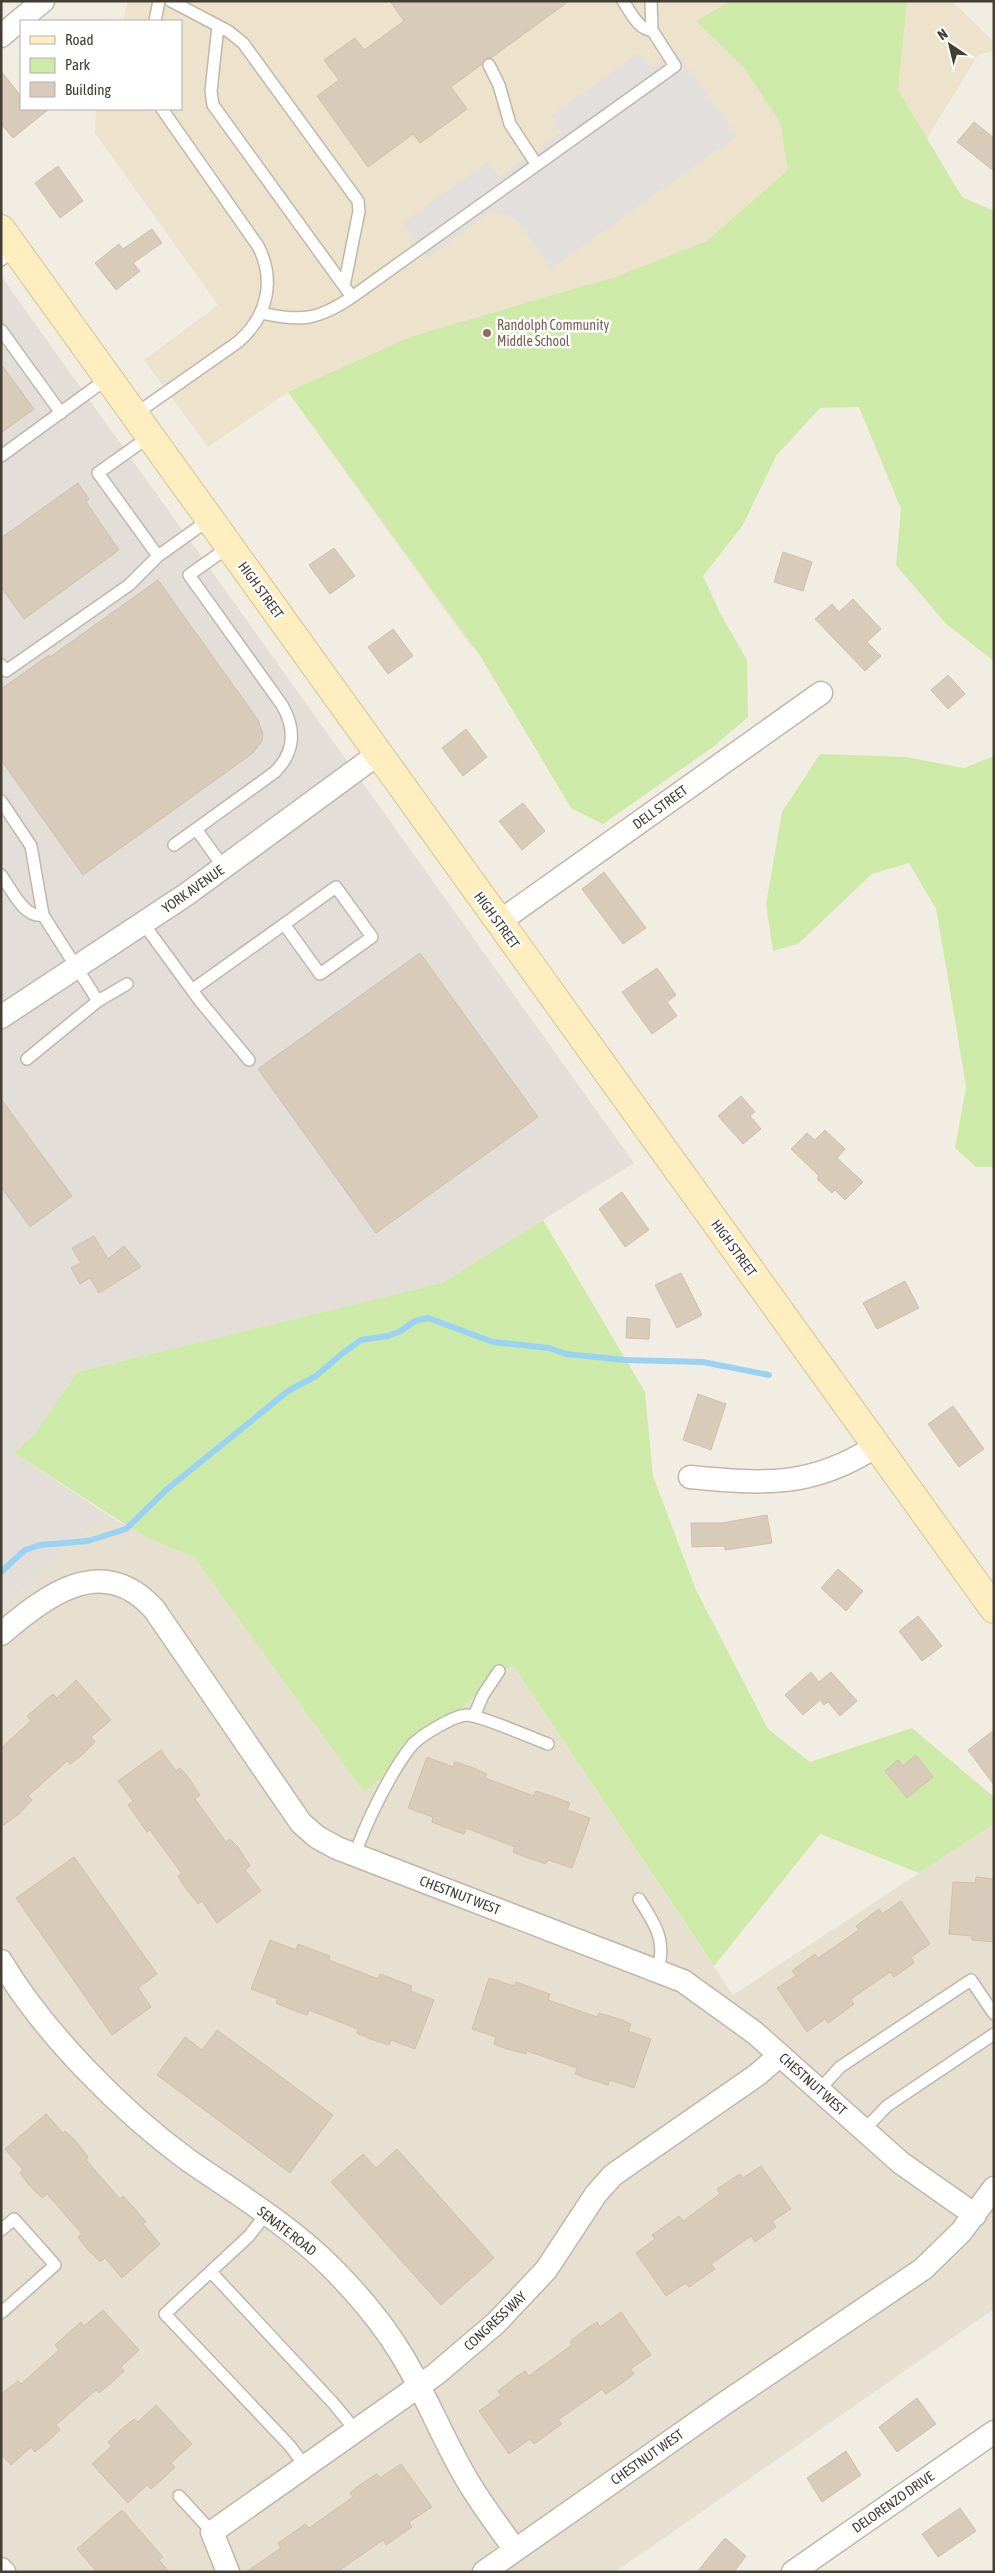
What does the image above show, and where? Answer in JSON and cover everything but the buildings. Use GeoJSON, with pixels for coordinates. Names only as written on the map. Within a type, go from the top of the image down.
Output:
{"type":"FeatureCollection","features":[{"type":"Feature","properties":{"kind":"main road","name":"HIGH STREET"},"geometry":{"type":"LineString","coordinates":[[6,246],[108,378],[230,546],[994,1609]]}},
{"type":"Feature","properties":{"kind":"street"},"geometry":{"type":"LineString","coordinates":[[20,20],[43,1]]}},
{"type":"Feature","properties":{"kind":"street"},"geometry":{"type":"LineString","coordinates":[[1,36],[20,20]]}},
{"type":"Feature","properties":{"kind":"street","name":"DELL STREET"},"geometry":{"type":"LineString","coordinates":[[499,922],[821,692]]}},
{"type":"Feature","properties":{"kind":"street","name":"YORK AVENUE"},"geometry":{"type":"LineString","coordinates":[[1,1017],[224,868],[378,754]]}},
{"type":"Feature","properties":{"kind":"street"},"geometry":{"type":"LineString","coordinates":[[690,1477],[744,1482],[776,1482],[801,1478],[835,1468],[876,1446]]}},
{"type":"Feature","properties":{"kind":"street","name":"CHESTNUT WEST"},"geometry":{"type":"LineString","coordinates":[[1,1634],[42,1600],[65,1588],[102,1581],[116,1583],[136,1592],[160,1618],[301,1822],[317,1837],[355,1855],[657,1971],[693,1987],[728,2012],[780,2054],[864,2130],[933,2187],[975,2215]]}},
{"type":"Feature","properties":{"kind":"street","name":"SENATE ROAD"},"geometry":{"type":"LineString","coordinates":[[1,1960],[25,1999],[126,2109],[188,2159],[266,2214],[312,2250],[345,2281],[395,2345],[470,2485],[515,2550]]}},
{"type":"Feature","properties":{"kind":"street","name":"CONGRESS WAY"},"geometry":{"type":"LineString","coordinates":[[212,2532],[419,2387],[457,2357],[523,2297],[558,2253],[596,2194],[613,2176],[757,2075],[780,2054]]}},
{"type":"Feature","properties":{"kind":"street","name":"CHESTNUT WEST"},"geometry":{"type":"LineString","coordinates":[[484,2572],[724,2403],[923,2269],[949,2247],[994,2188]]}},
{"type":"Feature","properties":{"kind":"street","name":"DELORENZO DRIVE"},"geometry":{"type":"LineString","coordinates":[[792,2572],[994,2432]]}},
{"type":"Feature","properties":{"kind":"street"},"geometry":{"type":"LineString","coordinates":[[212,2532],[228,2572]]}},
{"type":"Feature","properties":{"kind":"lane"},"geometry":{"type":"LineString","coordinates":[[155,20],[158,1]]}},
{"type":"Feature","properties":{"kind":"lane"},"geometry":{"type":"LineString","coordinates":[[170,1],[236,36],[249,50],[358,202],[359,210],[344,286]]}},
{"type":"Feature","properties":{"kind":"lane"},"geometry":{"type":"LineString","coordinates":[[623,1],[642,26],[647,30],[652,30]]}},
{"type":"Feature","properties":{"kind":"lane"},"geometry":{"type":"LineString","coordinates":[[262,313],[306,319],[318,316],[352,297],[675,66],[652,30],[651,1]]}},
{"type":"Feature","properties":{"kind":"lane"},"geometry":{"type":"LineString","coordinates":[[218,26],[211,91],[213,105],[352,297]]}},
{"type":"Feature","properties":{"kind":"lane"},"geometry":{"type":"LineString","coordinates":[[489,66],[498,85],[510,124],[537,165]]}},
{"type":"Feature","properties":{"kind":"lane"},"geometry":{"type":"LineString","coordinates":[[134,414],[238,342],[252,329],[262,313],[268,285],[263,254],[163,110]]}},
{"type":"Feature","properties":{"kind":"lane"},"geometry":{"type":"LineString","coordinates":[[1,330],[60,413]]}},
{"type":"Feature","properties":{"kind":"lane"},"geometry":{"type":"LineString","coordinates":[[1,456],[108,378]]}},
{"type":"Feature","properties":{"kind":"lane"},"geometry":{"type":"LineString","coordinates":[[150,436],[98,473],[158,556]]}},
{"type":"Feature","properties":{"kind":"lane"},"geometry":{"type":"LineString","coordinates":[[1,665],[6,671],[129,585],[158,556],[210,519]]}},
{"type":"Feature","properties":{"kind":"lane"},"geometry":{"type":"LineString","coordinates":[[174,845],[275,772],[284,762],[291,747],[291,725],[282,705],[189,575],[230,546]]}},
{"type":"Feature","properties":{"kind":"lane"},"geometry":{"type":"LineString","coordinates":[[1,801],[31,846],[43,915],[98,1001]]}},
{"type":"Feature","properties":{"kind":"lane"},"geometry":{"type":"LineString","coordinates":[[196,829],[224,868]]}},
{"type":"Feature","properties":{"kind":"lane"},"geometry":{"type":"LineString","coordinates":[[1,875],[26,909],[38,916],[43,915]]}},
{"type":"Feature","properties":{"kind":"lane"},"geometry":{"type":"LineString","coordinates":[[192,990],[284,924],[336,887],[372,937],[320,974],[284,924]]}},
{"type":"Feature","properties":{"kind":"lane"},"geometry":{"type":"LineString","coordinates":[[143,923],[192,990],[249,1060]]}},
{"type":"Feature","properties":{"kind":"lane"},"geometry":{"type":"LineString","coordinates":[[27,1059],[98,1001],[127,984]]}},
{"type":"Feature","properties":{"kind":"lane"},"geometry":{"type":"LineString","coordinates":[[474,1716],[483,1695],[499,1671]]}},
{"type":"Feature","properties":{"kind":"lane"},"geometry":{"type":"LineString","coordinates":[[355,1855],[371,1815],[415,1743],[457,1717],[474,1716],[548,1744]]}},
{"type":"Feature","properties":{"kind":"lane"},"geometry":{"type":"LineString","coordinates":[[639,1899],[660,1938],[662,1955],[657,1971]]}},
{"type":"Feature","properties":{"kind":"lane"},"geometry":{"type":"LineString","coordinates":[[820,2089],[840,2067],[971,1980],[994,2014]]}},
{"type":"Feature","properties":{"kind":"lane"},"geometry":{"type":"LineString","coordinates":[[864,2130],[887,2106],[994,2034]]}},
{"type":"Feature","properties":{"kind":"lane"},"geometry":{"type":"LineString","coordinates":[[266,2214],[249,2236],[165,2314],[290,2446],[305,2466]]}},
{"type":"Feature","properties":{"kind":"lane"},"geometry":{"type":"LineString","coordinates":[[1,2230],[14,2219],[55,2265],[1,2313]]}},
{"type":"Feature","properties":{"kind":"lane"},"geometry":{"type":"LineString","coordinates":[[210,2272],[334,2404],[356,2431]]}},
{"type":"Feature","properties":{"kind":"lane"},"geometry":{"type":"LineString","coordinates":[[179,2496],[212,2532]]}},
{"type":"Feature","properties":{"kind":"shaded area","name":"Randolph Community Middle School"},"geometry":{"type":"Polygon","coordinates":[[[128,1],[952,1],[994,42],[994,51],[978,55],[858,251],[742,454],[472,648],[288,392],[208,447],[144,360],[218,305],[95,133],[96,110],[182,110],[182,20],[123,20],[128,1]]]}},
{"type":"Feature","properties":{"kind":"shaded area"},"geometry":{"type":"Polygon","coordinates":[[[676,51],[737,136],[551,268],[518,222],[511,216],[495,212],[487,214],[427,258],[403,223],[486,163],[499,177],[561,132],[551,116],[639,53],[651,68],[676,51]]]}},
{"type":"Feature","properties":{"kind":"shaded area"},"geometry":{"type":"Polygon","coordinates":[[[1,276],[634,1163],[442,1283],[77,1372],[35,1433],[14,1453],[108,1515],[1,1608],[1,276]]]}},
{"type":"Feature","properties":{"kind":"shaded area"},"geometry":{"type":"Polygon","coordinates":[[[108,1515],[145,1537],[194,1557],[364,1793],[512,1664],[733,1995],[994,1824],[994,2309],[615,2572],[1,2572],[1,1608],[108,1515]]]}},
{"type":"Feature","properties":{"kind":"green space"},"geometry":{"type":"Polygon","coordinates":[[[731,1],[907,1],[898,90],[962,197],[994,211],[994,661],[946,624],[896,565],[901,509],[859,407],[820,408],[776,456],[743,525],[703,576],[720,613],[747,660],[748,717],[713,747],[603,824],[571,808],[479,654],[288,392],[410,337],[615,277],[707,241],[788,170],[780,122],[745,69],[696,21],[731,1]]]}},
{"type":"Feature","properties":{"kind":"green space"},"geometry":{"type":"Polygon","coordinates":[[[820,754],[906,757],[964,768],[994,756],[994,1167],[976,1167],[955,1148],[966,1087],[936,909],[909,863],[872,874],[798,944],[773,951],[766,904],[782,812],[820,754]]]}},
{"type":"Feature","properties":{"kind":"green space"},"geometry":{"type":"Polygon","coordinates":[[[543,1220],[645,1392],[653,1476],[696,1590],[768,1729],[810,1762],[912,1728],[994,1797],[994,1824],[919,1873],[820,1834],[714,1966],[512,1664],[364,1793],[194,1557],[145,1537],[14,1453],[35,1433],[77,1372],[442,1283],[543,1220]]]}},
{"type":"Feature","properties":{"kind":"waterway"},"geometry":{"type":"LineString","coordinates":[[1,1572],[25,1550],[40,1545],[88,1541],[126,1529],[166,1490],[288,1391],[316,1376],[361,1340],[388,1336],[401,1331],[415,1321],[428,1318],[493,1342],[549,1348],[566,1354],[625,1360],[703,1362],[769,1375]]}},
{"type":"Feature","properties":{"kind":"place","name":"Randolph Community Middle School"},"geometry":{"type":"Point","coordinates":[487,333]}}]}
